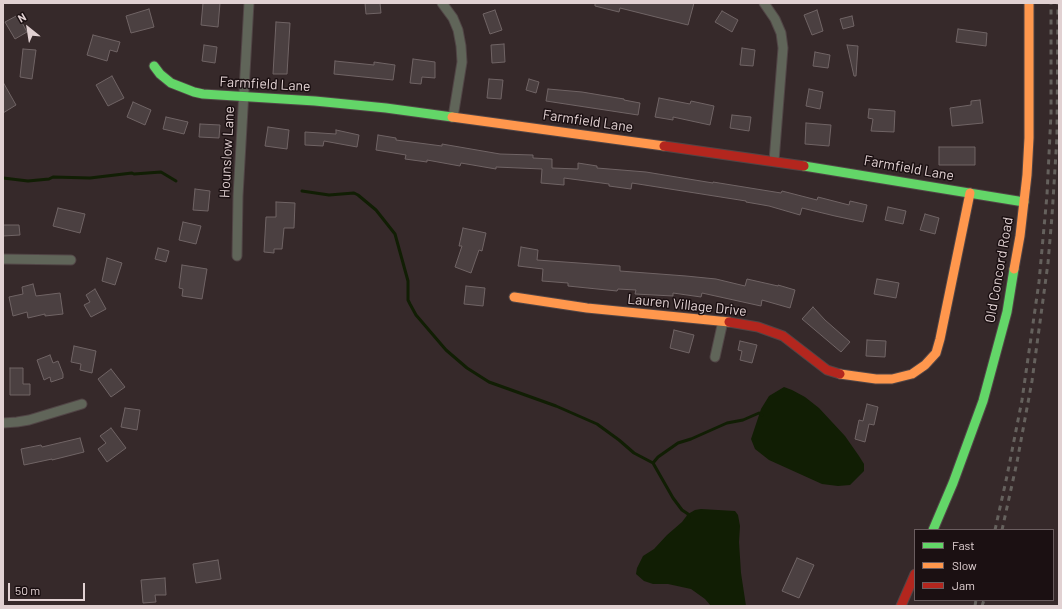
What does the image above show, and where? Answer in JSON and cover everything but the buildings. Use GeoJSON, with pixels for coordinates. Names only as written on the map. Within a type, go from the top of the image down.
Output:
{"type":"FeatureCollection","features":[{"type":"Feature","properties":{"kind":"street","name":"Hounslow Lane"},"geometry":{"type":"LineString","coordinates":[[237,256],[238,196],[249,3]]}},
{"type":"Feature","properties":{"kind":"street"},"geometry":{"type":"LineString","coordinates":[[442,3],[458,30],[462,46],[462,62],[453,117]]}},
{"type":"Feature","properties":{"kind":"street"},"geometry":{"type":"LineString","coordinates":[[764,3],[775,19],[784,48],[774,161]]}},
{"type":"Feature","properties":{"kind":"street","name":"Old Concord Road"},"geometry":{"type":"LineString","coordinates":[[933,529],[953,483],[983,401],[1007,312],[1020,236],[1029,138],[1028,3]]}},
{"type":"Feature","properties":{"kind":"street","name":"Farmfield Lane"},"geometry":{"type":"LineString","coordinates":[[154,66],[171,83],[194,92],[218,96],[345,103],[453,117],[850,172],[1024,202]]}},
{"type":"Feature","properties":{"kind":"street","name":"Lauren Village Drive"},"geometry":{"type":"LineString","coordinates":[[514,297],[587,308],[723,321],[758,327],[783,336],[827,370],[842,374],[876,379],[892,379],[912,374],[925,365],[936,353],[970,193]]}},
{"type":"Feature","properties":{"kind":"street"},"geometry":{"type":"LineString","coordinates":[[3,259],[71,260]]}},
{"type":"Feature","properties":{"kind":"street"},"geometry":{"type":"LineString","coordinates":[[715,358],[723,321]]}},
{"type":"Feature","properties":{"kind":"street"},"geometry":{"type":"LineString","coordinates":[[3,423],[29,420],[82,404]]}},
{"type":"Feature","properties":{"kind":"street"},"geometry":{"type":"LineString","coordinates":[[901,606],[914,576]]}},
{"type":"Feature","properties":{"kind":"shaded area"},"geometry":{"type":"Polygon","coordinates":[[[784,387],[805,397],[819,408],[845,436],[859,456],[864,464],[864,471],[850,485],[838,486],[822,484],[769,460],[755,449],[751,439],[761,409],[769,396],[784,387]]]}},
{"type":"Feature","properties":{"kind":"shaded area"},"geometry":{"type":"Polygon","coordinates":[[[695,510],[735,511],[738,515],[740,526],[739,542],[741,573],[746,606],[711,606],[705,599],[691,589],[668,584],[653,584],[644,581],[636,574],[637,568],[643,556],[654,549],[682,522],[688,514],[695,510]]]}},
{"type":"Feature","properties":{"kind":"waterway"},"geometry":{"type":"LineString","coordinates":[[3,178],[28,181],[49,179],[53,177],[90,178],[132,173],[161,172],[176,181]]}},
{"type":"Feature","properties":{"kind":"waterway"},"geometry":{"type":"LineString","coordinates":[[302,191],[329,195],[354,193],[376,210],[395,234],[408,281],[408,300],[416,315],[446,350],[467,368],[489,382],[556,406],[597,424],[634,453],[653,463],[673,498],[682,510],[688,514],[689,518]]}},
{"type":"Feature","properties":{"kind":"waterway"},"geometry":{"type":"LineString","coordinates":[[653,463],[658,457],[678,443],[691,439],[727,423],[743,420],[759,413],[762,415]]}},
{"type":"Feature","properties":{"kind":"railway"},"geometry":{"type":"LineString","coordinates":[[995,529],[1022,400],[1039,282],[1047,195],[1051,114],[1051,3]]}},
{"type":"Feature","properties":{"kind":"railway"},"geometry":{"type":"LineString","coordinates":[[1002,529],[1017,462],[1032,381],[1048,263],[1057,137],[1058,3]]}},
{"type":"Feature","properties":{"kind":"railway"},"geometry":{"type":"LineString","coordinates":[[975,606],[976,601]]}},
{"type":"Feature","properties":{"kind":"railway"},"geometry":{"type":"LineString","coordinates":[[982,606],[984,601]]}},
{"type":"Feature","properties":{"kind":"traffic: fast"},"geometry":{"type":"LineString","coordinates":[[154,66],[160,74],[171,83],[203,94],[315,101],[386,108],[452,117]]}},
{"type":"Feature","properties":{"kind":"traffic: fast"},"geometry":{"type":"LineString","coordinates":[[804,166],[1024,202]]}},
{"type":"Feature","properties":{"kind":"traffic: fast"},"geometry":{"type":"LineString","coordinates":[[933,529],[953,483],[983,401],[1007,312],[1014,269]]}},
{"type":"Feature","properties":{"kind":"traffic: slow"},"geometry":{"type":"LineString","coordinates":[[1014,269],[1020,236],[1027,175],[1029,138],[1029,3]]}},
{"type":"Feature","properties":{"kind":"traffic: slow"},"geometry":{"type":"LineString","coordinates":[[452,117],[664,146]]}},
{"type":"Feature","properties":{"kind":"traffic: slow"},"geometry":{"type":"LineString","coordinates":[[840,374],[876,379],[892,379],[912,374],[925,365],[936,353],[970,193]]}},
{"type":"Feature","properties":{"kind":"traffic: slow"},"geometry":{"type":"LineString","coordinates":[[514,297],[587,308],[729,322]]}},
{"type":"Feature","properties":{"kind":"traffic: jam"},"geometry":{"type":"LineString","coordinates":[[664,146],[804,166]]}},
{"type":"Feature","properties":{"kind":"traffic: jam"},"geometry":{"type":"LineString","coordinates":[[729,322],[758,327],[783,336],[827,370],[840,374]]}},
{"type":"Feature","properties":{"kind":"traffic: jam"},"geometry":{"type":"LineString","coordinates":[[901,606],[914,576]]}}]}
